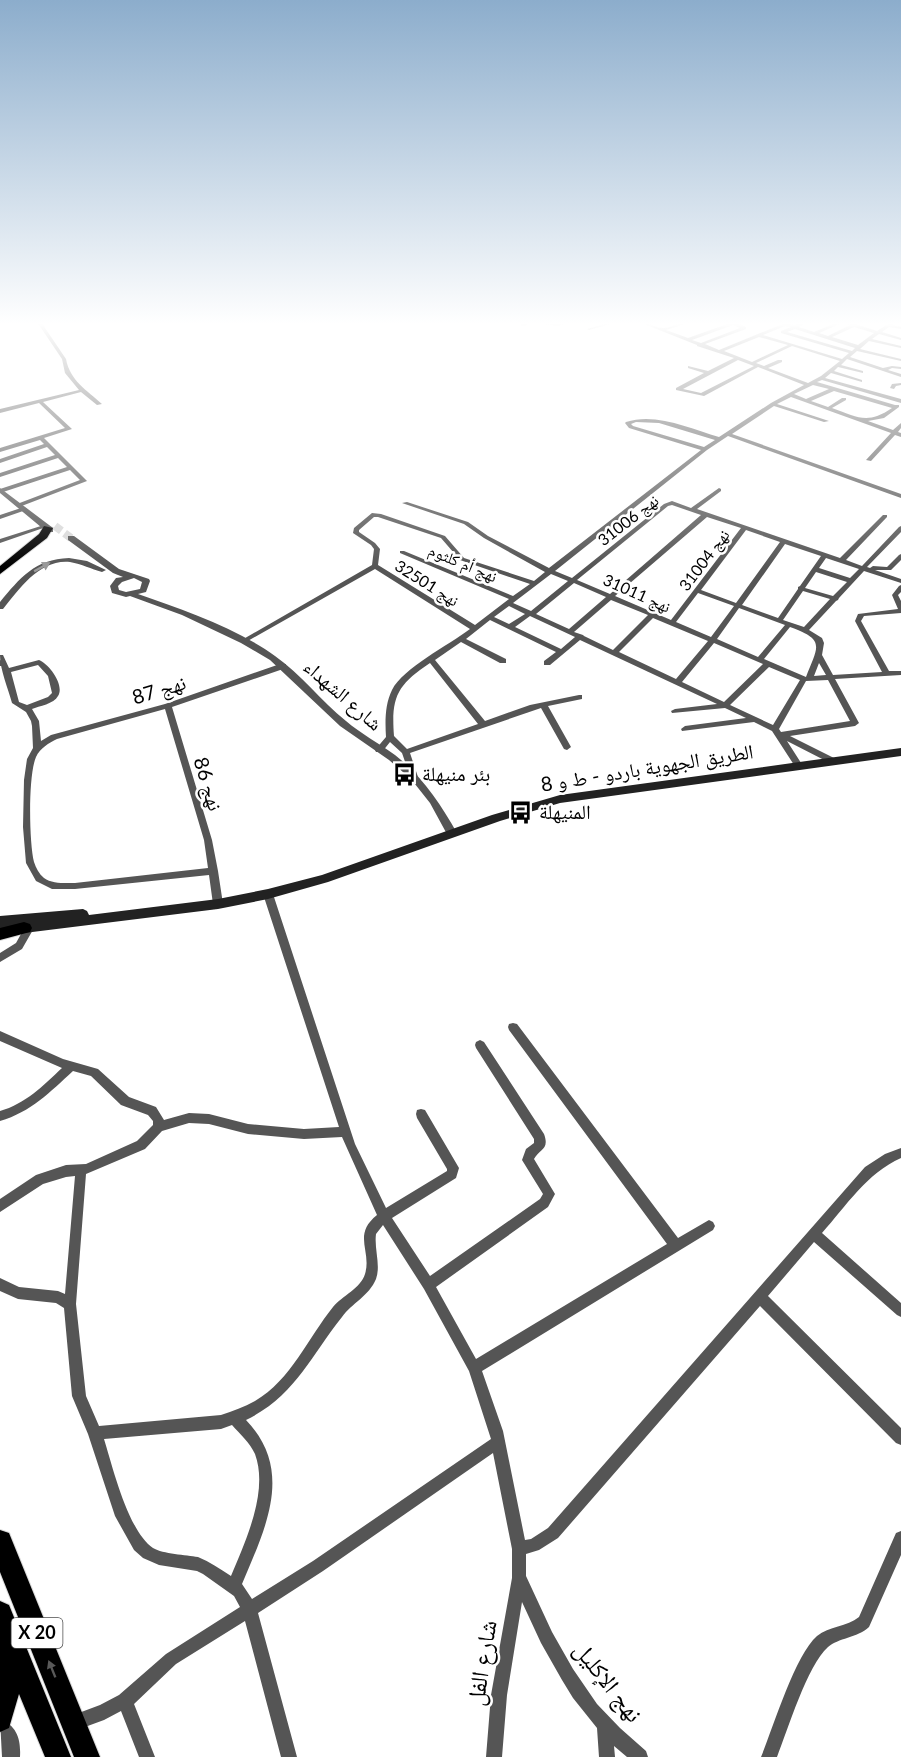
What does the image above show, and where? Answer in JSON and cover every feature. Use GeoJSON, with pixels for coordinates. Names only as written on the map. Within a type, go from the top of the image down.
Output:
{"type":"FeatureCollection","features":[{"type":"Feature","properties":{"kind":"highway"},"geometry":{"type":"LineString","coordinates":[[0,571],[43,536],[50,527]]}},
{"type":"Feature","properties":{"kind":"highway"},"geometry":{"type":"LineString","coordinates":[[0,933],[13,922]]}},
{"type":"Feature","properties":{"kind":"highway","name":"X 20"},"geometry":{"type":"LineString","coordinates":[[0,1542],[87,1757]]}},
{"type":"Feature","properties":{"kind":"highway","name":"X 20"},"geometry":{"type":"LineString","coordinates":[[0,1614],[58,1757]]}},
{"type":"Feature","properties":{"kind":"highway"},"geometry":{"type":"LineString","coordinates":[[0,1719],[11,1674],[12,1641]]}},
{"type":"Feature","properties":{"kind":"main road","name":"الطريق الجهوية باردو - ط و 8"},"geometry":{"type":"LineString","coordinates":[[13,922],[127,914],[218,904],[324,879],[453,833],[560,799],[901,753]]}},
{"type":"Feature","properties":{"kind":"main road","name":"الطريق الجهوية باردو - ط و 8"},"geometry":{"type":"LineString","coordinates":[[13,922],[65,915],[127,914]]}},
{"type":"Feature","properties":{"kind":"street"},"geometry":{"type":"LineString","coordinates":[[0,411],[28,404]]}},
{"type":"Feature","properties":{"kind":"street"},"geometry":{"type":"LineString","coordinates":[[0,450],[69,429],[43,404]]}},
{"type":"Feature","properties":{"kind":"street"},"geometry":{"type":"LineString","coordinates":[[414,777],[406,752],[390,738],[389,721],[396,689],[408,674],[461,639],[535,583],[705,449],[719,439],[730,435],[773,404],[826,421]]}},
{"type":"Feature","properties":{"kind":"street"},"geometry":{"type":"LineString","coordinates":[[818,404],[901,435]]}},
{"type":"Feature","properties":{"kind":"street"},"geometry":{"type":"LineString","coordinates":[[829,408],[836,404]]}},
{"type":"Feature","properties":{"kind":"street"},"geometry":{"type":"LineString","coordinates":[[885,404],[895,407]]}},
{"type":"Feature","properties":{"kind":"street"},"geometry":{"type":"LineString","coordinates":[[862,421],[882,417],[899,404]]}},
{"type":"Feature","properties":{"kind":"street"},"geometry":{"type":"LineString","coordinates":[[868,460],[901,424],[882,417]]}},
{"type":"Feature","properties":{"kind":"street"},"geometry":{"type":"LineString","coordinates":[[705,449],[628,425],[630,422],[645,419],[719,439]]}},
{"type":"Feature","properties":{"kind":"street"},"geometry":{"type":"LineString","coordinates":[[730,435],[901,496]]}},
{"type":"Feature","properties":{"kind":"street"},"geometry":{"type":"LineString","coordinates":[[0,517],[84,482],[41,438]]}},
{"type":"Feature","properties":{"kind":"street"},"geometry":{"type":"LineString","coordinates":[[0,461],[47,445]]}},
{"type":"Feature","properties":{"kind":"street"},"geometry":{"type":"LineString","coordinates":[[0,475],[59,456]]}},
{"type":"Feature","properties":{"kind":"street"},"geometry":{"type":"LineString","coordinates":[[1,492],[71,468]]}},
{"type":"Feature","properties":{"kind":"street"},"geometry":{"type":"LineString","coordinates":[[692,510],[719,490]]}},
{"type":"Feature","properties":{"kind":"street"},"geometry":{"type":"LineString","coordinates":[[1,492],[50,527]]}},
{"type":"Feature","properties":{"kind":"street","name":"نهج 31011"},"geometry":{"type":"LineString","coordinates":[[405,503],[466,523],[514,553],[551,570],[763,663],[806,679]]}},
{"type":"Feature","properties":{"kind":"street","name":"نهج 31006"},"geometry":{"type":"LineString","coordinates":[[574,580],[666,505],[674,504],[901,581]]}},
{"type":"Feature","properties":{"kind":"street"},"geometry":{"type":"LineString","coordinates":[[244,641],[375,566],[377,549],[356,533],[356,529],[367,516],[379,515],[443,537],[462,560],[535,583]]}},
{"type":"Feature","properties":{"kind":"street"},"geometry":{"type":"LineString","coordinates":[[571,631],[705,515]]}},
{"type":"Feature","properties":{"kind":"street"},"geometry":{"type":"LineString","coordinates":[[841,561],[885,516]]}},
{"type":"Feature","properties":{"kind":"street"},"geometry":{"type":"LineString","coordinates":[[0,541],[50,527]]}},
{"type":"Feature","properties":{"kind":"street","name":"نهج 31004"},"geometry":{"type":"LineString","coordinates":[[672,624],[744,528]]}},
{"type":"Feature","properties":{"kind":"street"},"geometry":{"type":"LineString","coordinates":[[805,630],[901,528]]}},
{"type":"Feature","properties":{"kind":"street"},"geometry":{"type":"LineString","coordinates":[[69,540],[116,571],[130,577],[144,579],[146,587],[185,613],[131,594],[117,593],[108,578],[69,540]]}},
{"type":"Feature","properties":{"kind":"street"},"geometry":{"type":"LineString","coordinates":[[678,682],[712,641],[784,541]]}},
{"type":"Feature","properties":{"kind":"street","name":"نهج أم كلثوم"},"geometry":{"type":"LineString","coordinates":[[402,552],[511,601],[531,613],[678,682],[832,762]]}},
{"type":"Feature","properties":{"kind":"street"},"geometry":{"type":"LineString","coordinates":[[779,621],[824,556]]}},
{"type":"Feature","properties":{"kind":"street"},"geometry":{"type":"LineString","coordinates":[[863,567],[889,569],[901,556]]}},
{"type":"Feature","properties":{"kind":"street"},"geometry":{"type":"LineString","coordinates":[[0,607],[29,575],[40,566],[52,561],[79,560],[108,578],[119,580],[130,577]]}},
{"type":"Feature","properties":{"kind":"street","name":"نهج 32501"},"geometry":{"type":"LineString","coordinates":[[375,566],[474,628]]}},
{"type":"Feature","properties":{"kind":"street"},"geometry":{"type":"LineString","coordinates":[[814,569],[852,580]]}},
{"type":"Feature","properties":{"kind":"street"},"geometry":{"type":"LineString","coordinates":[[510,627],[574,580]]}},
{"type":"Feature","properties":{"kind":"street"},"geometry":{"type":"LineString","coordinates":[[131,594],[146,587]]}},
{"type":"Feature","properties":{"kind":"street"},"geometry":{"type":"LineString","coordinates":[[886,674],[858,621],[860,615],[901,610],[895,595],[901,587]]}},
{"type":"Feature","properties":{"kind":"street"},"geometry":{"type":"LineString","coordinates":[[800,588],[836,598]]}},
{"type":"Feature","properties":{"kind":"street"},"geometry":{"type":"LineString","coordinates":[[698,591],[812,632],[819,639],[819,656],[778,732]]}},
{"type":"Feature","properties":{"kind":"street","name":"شارع الشهداء"},"geometry":{"type":"LineString","coordinates":[[185,613],[244,641],[283,666],[342,724],[414,777],[433,801],[453,833]]}},
{"type":"Feature","properties":{"kind":"street"},"geometry":{"type":"LineString","coordinates":[[615,652],[652,615]]}},
{"type":"Feature","properties":{"kind":"street"},"geometry":{"type":"LineString","coordinates":[[489,617],[561,652]]}},
{"type":"Feature","properties":{"kind":"street"},"geometry":{"type":"LineString","coordinates":[[675,711],[724,706],[763,663],[789,624]]}},
{"type":"Feature","properties":{"kind":"street"},"geometry":{"type":"LineString","coordinates":[[547,663],[581,636]]}},
{"type":"Feature","properties":{"kind":"street"},"geometry":{"type":"LineString","coordinates":[[461,639],[504,661]]}},
{"type":"Feature","properties":{"kind":"street"},"geometry":{"type":"LineString","coordinates":[[778,732],[855,723],[819,656]]}},
{"type":"Feature","properties":{"kind":"street"},"geometry":{"type":"LineString","coordinates":[[430,660],[483,724]]}},
{"type":"Feature","properties":{"kind":"street"},"geometry":{"type":"LineString","coordinates":[[27,708],[51,699],[56,694],[47,668],[39,662],[2,664],[16,703],[27,708],[34,715],[40,745],[30,760],[28,776],[29,848],[33,870],[42,881],[55,886],[75,886],[214,871]]}},
{"type":"Feature","properties":{"kind":"street","name":"نهج 87"},"geometry":{"type":"LineString","coordinates":[[40,745],[60,735],[168,706],[283,666]]}},
{"type":"Feature","properties":{"kind":"street"},"geometry":{"type":"LineString","coordinates":[[806,679],[901,673]]}},
{"type":"Feature","properties":{"kind":"street"},"geometry":{"type":"LineString","coordinates":[[406,752],[483,724],[543,705],[579,697]]}},
{"type":"Feature","properties":{"kind":"street"},"geometry":{"type":"LineString","coordinates":[[543,705],[567,747]]}},
{"type":"Feature","properties":{"kind":"street","name":"نهج 86"},"geometry":{"type":"LineString","coordinates":[[168,706],[208,840],[218,904]]}},
{"type":"Feature","properties":{"kind":"street"},"geometry":{"type":"LineString","coordinates":[[685,729],[753,720]]}},
{"type":"Feature","properties":{"kind":"street"},"geometry":{"type":"LineString","coordinates":[[778,732],[799,766]]}},
{"type":"Feature","properties":{"kind":"street"},"geometry":{"type":"LineString","coordinates":[[379,750],[390,738]]}},
{"type":"Feature","properties":{"kind":"street"},"geometry":{"type":"LineString","coordinates":[[267,894],[345,1132],[384,1217],[428,1286],[474,1368],[486,1398],[498,1442],[519,1549],[519,1578]]}},
{"type":"Feature","properties":{"kind":"street"},"geometry":{"type":"LineString","coordinates":[[0,958],[19,946],[13,922]]}},
{"type":"Feature","properties":{"kind":"street"},"geometry":{"type":"LineString","coordinates":[[513,1027],[676,1246]]}},
{"type":"Feature","properties":{"kind":"street"},"geometry":{"type":"LineString","coordinates":[[0,1036],[61,1063],[94,1072],[125,1101],[152,1111],[158,1119],[159,1127]]}},
{"type":"Feature","properties":{"kind":"street"},"geometry":{"type":"LineString","coordinates":[[428,1286],[544,1203],[549,1194],[528,1160],[530,1154],[541,1145],[540,1138],[480,1045]]}},
{"type":"Feature","properties":{"kind":"street"},"geometry":{"type":"LineString","coordinates":[[0,1116],[20,1110],[37,1098],[72,1065]]}},
{"type":"Feature","properties":{"kind":"street"},"geometry":{"type":"LineString","coordinates":[[95,1433],[235,1419],[255,1411],[288,1383],[339,1311],[369,1281],[373,1260],[371,1232],[384,1217],[454,1172],[421,1114]]}},
{"type":"Feature","properties":{"kind":"street"},"geometry":{"type":"LineString","coordinates":[[0,1206],[40,1179],[66,1171],[81,1171],[141,1145],[159,1127],[181,1120],[201,1118],[248,1129],[304,1134],[345,1132]]}},
{"type":"Feature","properties":{"kind":"street"},"geometry":{"type":"LineString","coordinates":[[519,1549],[534,1545],[554,1533],[869,1172],[901,1153]]}},
{"type":"Feature","properties":{"kind":"street"},"geometry":{"type":"LineString","coordinates":[[81,1171],[70,1304],[78,1396],[95,1433],[122,1516],[139,1545],[159,1558],[198,1564],[234,1587],[243,1596],[289,1757]]}},
{"type":"Feature","properties":{"kind":"street"},"geometry":{"type":"LineString","coordinates":[[474,1368],[709,1226]]}},
{"type":"Feature","properties":{"kind":"street"},"geometry":{"type":"LineString","coordinates":[[814,1234],[901,1311]]}},
{"type":"Feature","properties":{"kind":"street"},"geometry":{"type":"LineString","coordinates":[[0,1284],[18,1293],[58,1297],[70,1304]]}},
{"type":"Feature","properties":{"kind":"street"},"geometry":{"type":"LineString","coordinates":[[760,1297],[901,1438]]}},
{"type":"Feature","properties":{"kind":"street"},"geometry":{"type":"LineString","coordinates":[[234,1587],[264,1497],[265,1470],[262,1454],[254,1438],[235,1419]]}},
{"type":"Feature","properties":{"kind":"street"},"geometry":{"type":"LineString","coordinates":[[74,1723],[125,1701],[171,1659],[249,1611],[498,1442]]}},
{"type":"Feature","properties":{"kind":"street"},"geometry":{"type":"LineString","coordinates":[[769,1757],[809,1661],[823,1642],[858,1628],[864,1622],[901,1538]]}},
{"type":"Feature","properties":{"kind":"street","name":"نهج الإكليل"},"geometry":{"type":"LineString","coordinates":[[519,1578],[544,1633],[572,1681],[605,1725],[640,1757]]}},
{"type":"Feature","properties":{"kind":"street","name":"شارع الفل"},"geometry":{"type":"LineString","coordinates":[[494,1757],[501,1680],[519,1578]]}},
{"type":"Feature","properties":{"kind":"street"},"geometry":{"type":"LineString","coordinates":[[125,1701],[147,1757]]}},
{"type":"Feature","properties":{"kind":"street"},"geometry":{"type":"LineString","coordinates":[[605,1725],[607,1757]]}},
{"type":"Feature","properties":{"kind":"street"},"geometry":{"type":"LineString","coordinates":[[0,1728],[5,1730],[10,1737],[11,1757]]}},
{"type":"Feature","properties":{"kind":"tunnel"},"geometry":{"type":"LineString","coordinates":[[55,526],[71,538]]}},
{"type":"Feature","properties":{"kind":"place","name":"بئر منيهلة"},"geometry":{"type":"Point","coordinates":[404,774]}},
{"type":"Feature","properties":{"kind":"place","name":"المنيهلة"},"geometry":{"type":"Point","coordinates":[521,812]}}]}
